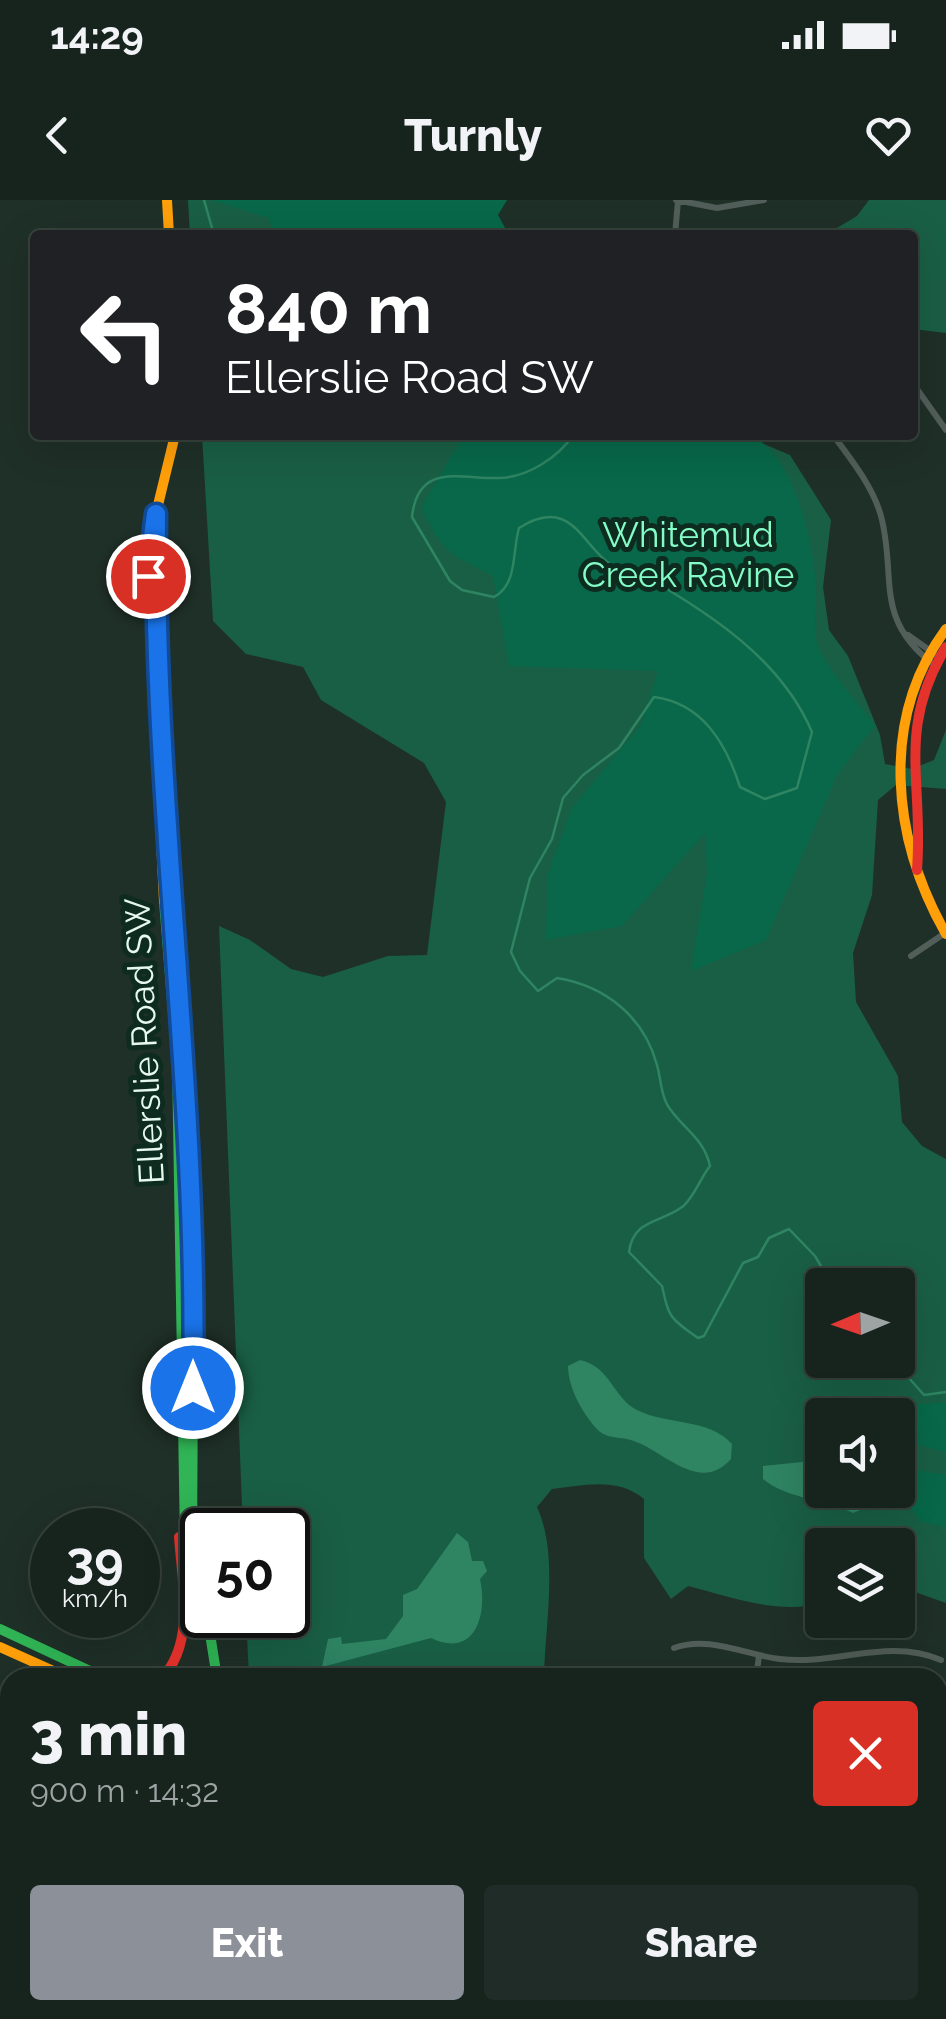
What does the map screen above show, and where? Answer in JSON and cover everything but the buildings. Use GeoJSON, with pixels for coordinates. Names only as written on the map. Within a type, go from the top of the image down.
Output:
{"type":"FeatureCollection","features":[{"type":"Feature","properties":{"kind":"main road"},"geometry":{"type":"LineString","coordinates":[[167,200],[169,230]]}},
{"type":"Feature","properties":{"kind":"main road","name":"Ellerslie Road SW"},"geometry":{"type":"LineString","coordinates":[[173,440],[148,552],[156,818],[177,1063],[184,1508]]}},
{"type":"Feature","properties":{"kind":"main road","name":"Ellerslie Road SW"},"geometry":{"type":"LineString","coordinates":[[156,514],[164,785],[185,1088],[194,1365],[193,1508]]}},
{"type":"Feature","properties":{"kind":"main road"},"geometry":{"type":"LineString","coordinates":[[946,629],[934,655],[910,686],[902,734],[907,834],[928,904],[946,933]]}},
{"type":"Feature","properties":{"kind":"main road"},"geometry":{"type":"LineString","coordinates":[[173,1668],[181,1650],[179,1516],[184,1474]]}},
{"type":"Feature","properties":{"kind":"main road"},"geometry":{"type":"LineString","coordinates":[[0,1629],[83,1668]]}},
{"type":"Feature","properties":{"kind":"main road"},"geometry":{"type":"LineString","coordinates":[[210,1638],[214,1668]]}},
{"type":"Feature","properties":{"kind":"main road"},"geometry":{"type":"LineString","coordinates":[[0,1648],[45,1668]]}},
{"type":"Feature","properties":{"kind":"street"},"geometry":{"type":"LineString","coordinates":[[675,230],[677,200],[717,208],[764,200]]}},
{"type":"Feature","properties":{"kind":"street"},"geometry":{"type":"LineString","coordinates":[[918,390],[946,430]]}},
{"type":"Feature","properties":{"kind":"street"},"geometry":{"type":"LineString","coordinates":[[836,440],[875,500],[883,528],[888,595],[907,634],[934,655]]}},
{"type":"Feature","properties":{"kind":"street"},"geometry":{"type":"LineString","coordinates":[[911,956],[946,933]]}},
{"type":"Feature","properties":{"kind":"street"},"geometry":{"type":"LineString","coordinates":[[674,1648],[704,1643],[759,1656],[816,1661],[898,1650],[941,1660]]}},
{"type":"Feature","properties":{"kind":"street"},"geometry":{"type":"LineString","coordinates":[[757,1668],[759,1656]]}},
{"type":"Feature","properties":{"kind":"green space"},"geometry":{"type":"Polygon","coordinates":[[[188,200],[429,200],[498,230],[190,230],[188,200]]]}},
{"type":"Feature","properties":{"kind":"green space"},"geometry":{"type":"Polygon","coordinates":[[[211,200],[507,200],[498,215],[506,230],[273,230],[269,218],[211,200]]]}},
{"type":"Feature","properties":{"kind":"green space"},"geometry":{"type":"Polygon","coordinates":[[[869,200],[946,200],[946,333],[918,330],[918,230],[833,230],[857,216],[869,200]]]}},
{"type":"Feature","properties":{"kind":"green space"},"geometry":{"type":"Polygon","coordinates":[[[202,440],[754,440],[790,455],[831,520],[823,587],[829,630],[848,656],[880,735],[885,764],[912,769],[934,760],[946,730],[946,789],[896,785],[878,800],[872,895],[853,953],[856,1002],[898,1076],[902,1122],[922,1146],[946,1159],[946,1603],[915,1592],[915,1528],[805,1528],[805,1606],[771,1606],[688,1586],[671,1599],[644,1558],[644,1499],[612,1485],[576,1486],[552,1489],[537,1507],[548,1546],[545,1668],[249,1668],[247,1638],[310,1638],[310,1508],[242,1508],[219,926],[250,940],[291,969],[323,977],[388,956],[427,955],[446,802],[424,763],[321,700],[303,667],[246,654],[213,621],[202,440]]]}},
{"type":"Feature","properties":{"kind":"green space","name":"Whitemud Creek Ravine"},"geometry":{"type":"Polygon","coordinates":[[[461,440],[758,440],[779,461],[799,502],[811,548],[816,587],[815,629],[820,651],[875,725],[837,775],[766,940],[691,971],[707,873],[705,833],[622,926],[546,940],[548,874],[571,809],[641,725],[658,671],[509,666],[493,576],[448,550],[421,507],[461,440]]]}},
{"type":"Feature","properties":{"kind":"green space"},"geometry":{"type":"Polygon","coordinates":[[[946,1402],[946,1452],[915,1444],[915,1405],[946,1402]]]}},
{"type":"Feature","properties":{"kind":"green space"},"geometry":{"type":"Polygon","coordinates":[[[915,1470],[946,1475],[946,1527],[920,1521],[911,1508],[915,1508],[915,1470]]]}},
{"type":"Feature","properties":{"kind":"shaded area"},"geometry":{"type":"Polygon","coordinates":[[[580,1360],[599,1369],[637,1410],[723,1436],[732,1444],[731,1459],[719,1469],[695,1472],[646,1446],[601,1432],[581,1408],[570,1382],[568,1366],[580,1360]]]}},
{"type":"Feature","properties":{"kind":"shaded area"},"geometry":{"type":"Polygon","coordinates":[[[805,1462],[805,1497],[763,1479],[763,1466],[805,1462]]]}},
{"type":"Feature","properties":{"kind":"shaded area"},"geometry":{"type":"Polygon","coordinates":[[[457,1533],[468,1542],[472,1561],[483,1561],[487,1571],[480,1579],[480,1619],[468,1638],[446,1643],[431,1638],[322,1667],[328,1639],[341,1637],[342,1644],[386,1639],[403,1616],[403,1595],[417,1589],[457,1533]]]}},
{"type":"Feature","properties":{"kind":"waterway"},"geometry":{"type":"LineString","coordinates":[[204,200],[213,230]]}},
{"type":"Feature","properties":{"kind":"waterway"},"geometry":{"type":"LineString","coordinates":[[569,440],[550,458],[521,474],[500,478],[445,477],[423,487],[412,517],[450,581],[462,590],[494,597],[511,576],[519,528],[537,519],[564,520],[613,566],[642,574],[740,640],[781,681],[812,732],[797,788],[765,799],[740,787],[719,741],[699,717],[686,707],[654,697],[619,748],[583,775],[563,798],[552,839],[530,878],[511,952],[520,971],[538,991],[557,978],[575,982],[607,996],[633,1018],[651,1048],[667,1104],[707,1157],[710,1166],[686,1203],[642,1227],[629,1252],[662,1286],[676,1321],[698,1338],[704,1336],[743,1263],[758,1257],[769,1238],[789,1229],[822,1268]]}},
{"type":"Feature","properties":{"kind":"waterway"},"geometry":{"type":"LineString","coordinates":[[909,1378],[924,1395],[946,1392]]}},
{"type":"Feature","properties":{"kind":"traffic: fast"},"geometry":{"type":"LineString","coordinates":[[156,531],[167,842],[185,1088],[193,1365],[192,1508]]}},
{"type":"Feature","properties":{"kind":"traffic: fast"},"geometry":{"type":"LineString","coordinates":[[164,901],[177,1063],[184,1508]]}},
{"type":"Feature","properties":{"kind":"traffic: fast"},"geometry":{"type":"LineString","coordinates":[[0,1629],[84,1668]]}},
{"type":"Feature","properties":{"kind":"traffic: fast"},"geometry":{"type":"LineString","coordinates":[[211,1638],[215,1668]]}},
{"type":"Feature","properties":{"kind":"traffic: slow"},"geometry":{"type":"LineString","coordinates":[[167,200],[169,230]]}},
{"type":"Feature","properties":{"kind":"traffic: slow"},"geometry":{"type":"LineString","coordinates":[[164,901],[148,575],[150,538],[174,440]]}},
{"type":"Feature","properties":{"kind":"traffic: slow"},"geometry":{"type":"LineString","coordinates":[[946,629],[925,664],[910,702],[902,740],[901,780],[914,859],[946,934]]}},
{"type":"Feature","properties":{"kind":"traffic: slow"},"geometry":{"type":"LineString","coordinates":[[0,1647],[47,1668]]}},
{"type":"Feature","properties":{"kind":"traffic: jam"},"geometry":{"type":"LineString","coordinates":[[917,870],[917,731],[921,704],[946,647]]}},
{"type":"Feature","properties":{"kind":"traffic: jam"},"geometry":{"type":"LineString","coordinates":[[169,1668],[183,1629],[179,1537]]}},
{"type":"Feature","properties":{"kind":"route"},"geometry":{"type":"LineString","coordinates":[[148,576],[148,552],[156,514],[164,785],[184,1051],[193,1388]]}}]}
